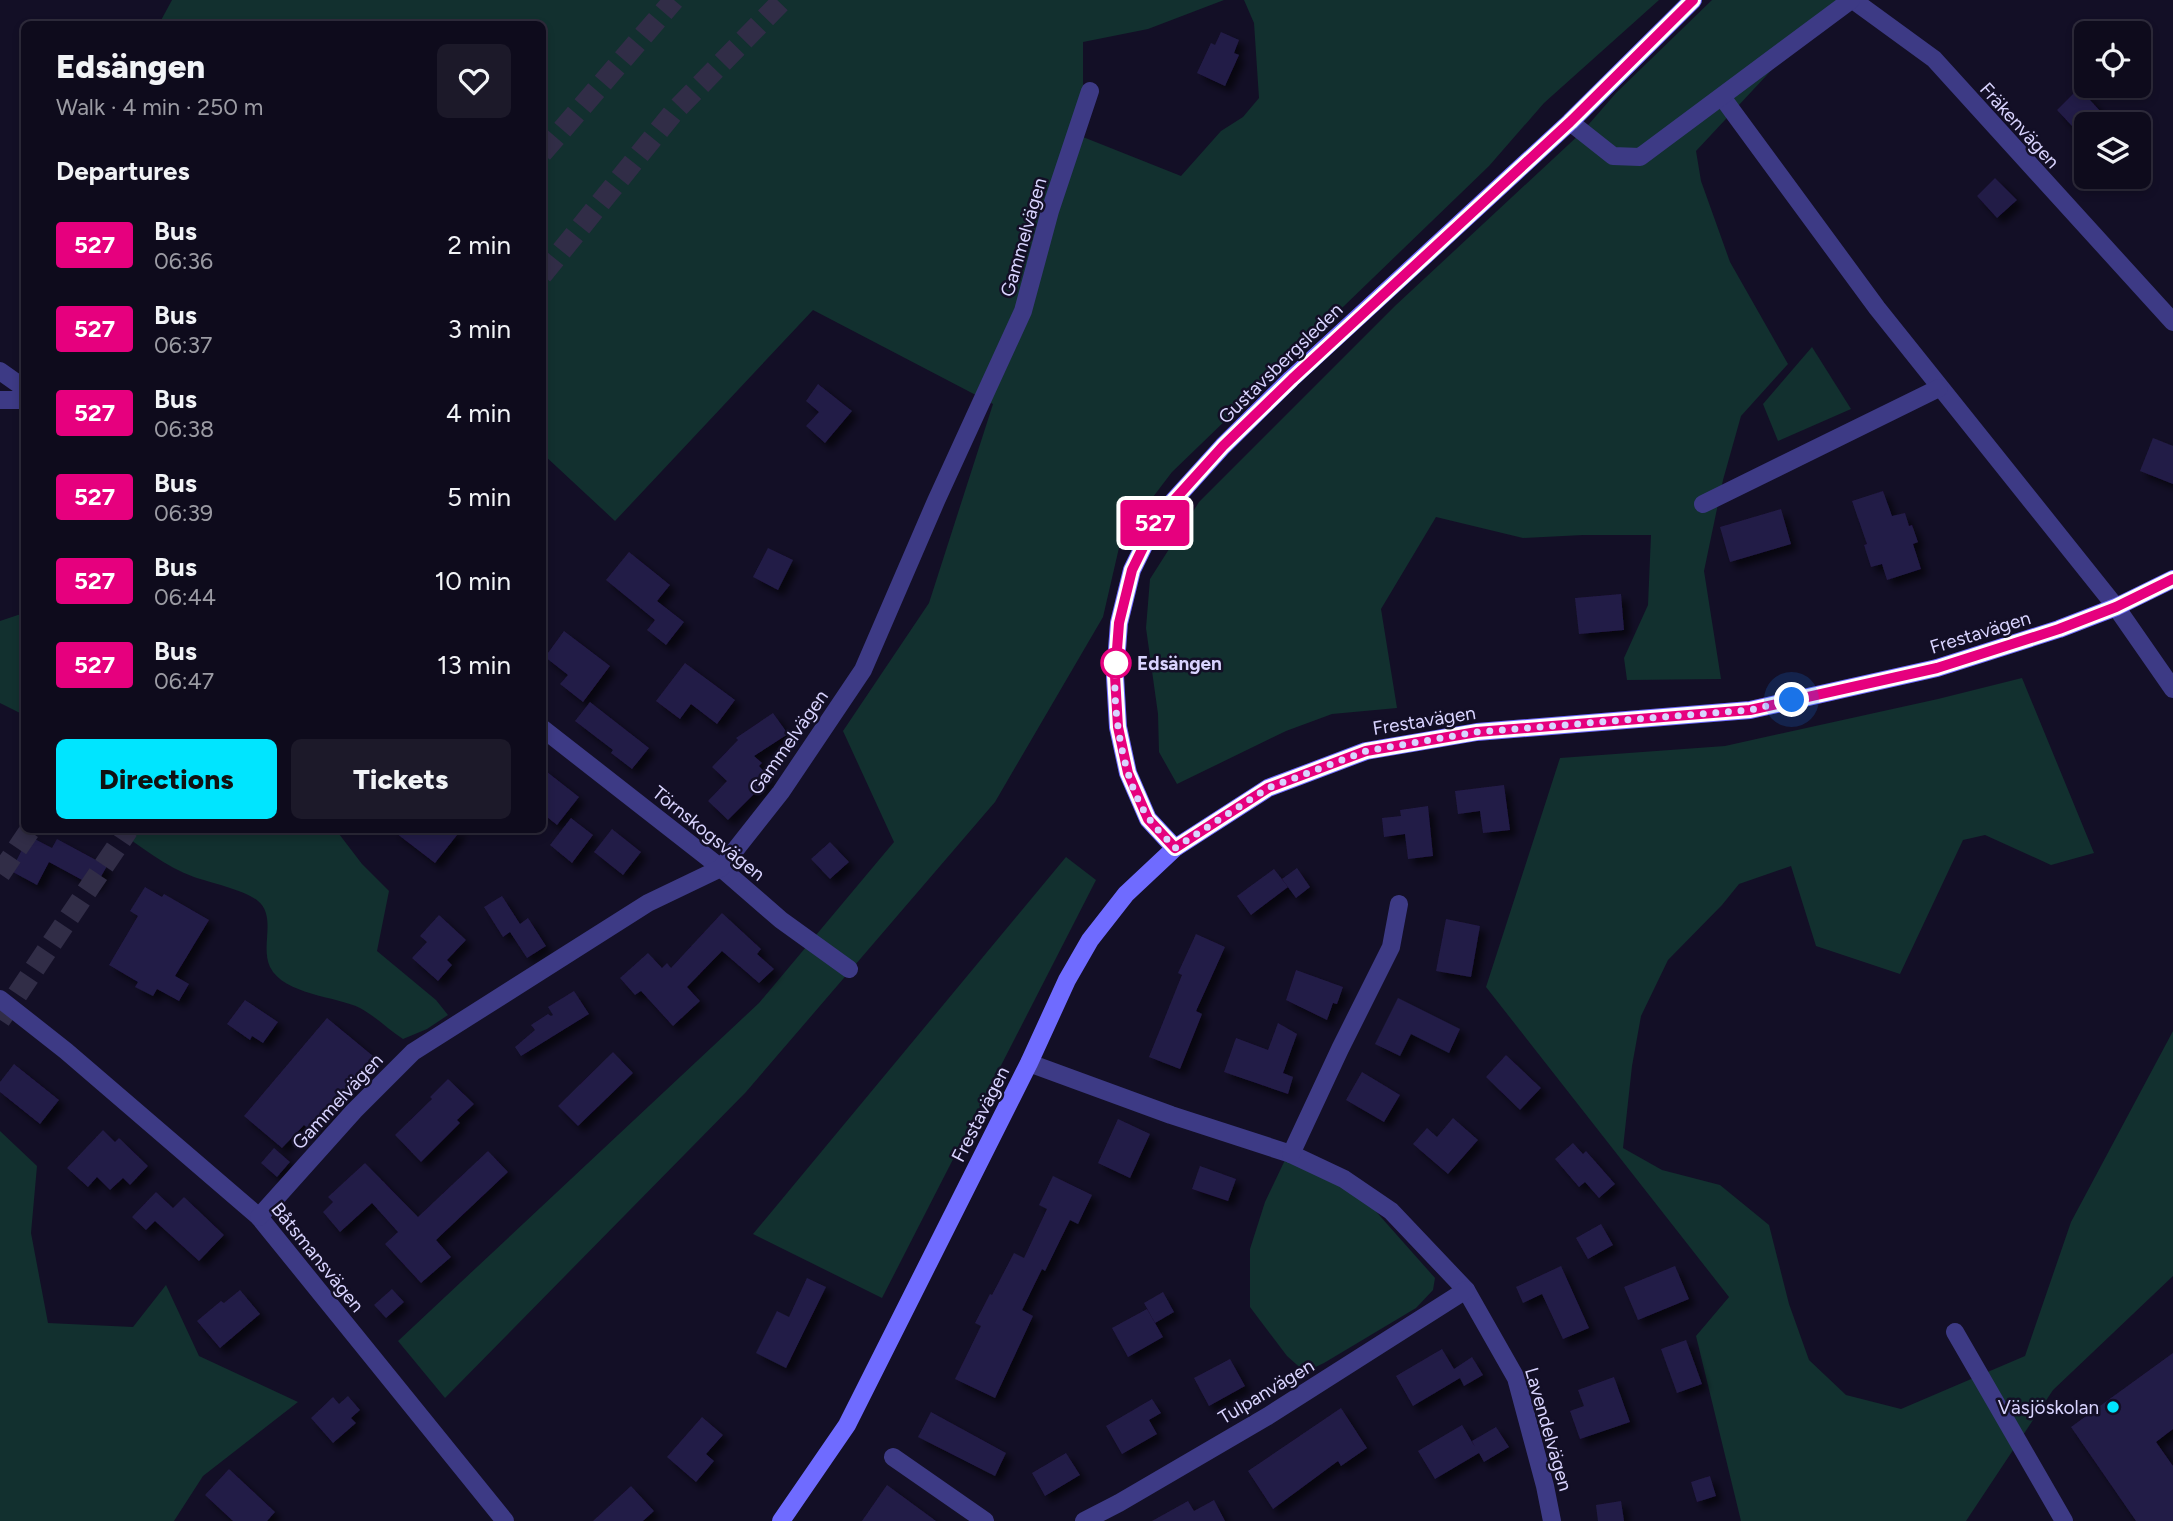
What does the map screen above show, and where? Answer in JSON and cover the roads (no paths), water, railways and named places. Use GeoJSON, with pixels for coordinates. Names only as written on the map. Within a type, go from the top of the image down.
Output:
{"type":"FeatureCollection","features":[{"type":"Feature","properties":{"kind":"street","name":"Gustavsbergsleden"},"geometry":{"type":"LineString","coordinates":[[1175,848],[1148,819],[1128,773],[1118,727],[1115,676],[1119,623],[1132,570],[1157,519],[1223,446],[1292,379],[1570,122],[1693,0]]}},
{"type":"Feature","properties":{"kind":"street","name":"Fräkenvägen"},"geometry":{"type":"LineString","coordinates":[[1570,122],[1613,156],[1640,158],[1852,0],[1934,59],[2173,322]]}},
{"type":"Feature","properties":{"kind":"street","name":"Gammelvägen"},"geometry":{"type":"LineString","coordinates":[[259,1217],[354,1111],[413,1052],[648,903],[721,868],[781,792],[863,670],[936,501],[1023,311],[1050,211],[1090,91]]}},
{"type":"Feature","properties":{"kind":"street"},"geometry":{"type":"LineString","coordinates":[[1722,97],[1877,308],[2116,607],[2173,689]]}},
{"type":"Feature","properties":{"kind":"street"},"geometry":{"type":"LineString","coordinates":[[0,371],[21,386]]}},
{"type":"Feature","properties":{"kind":"street"},"geometry":{"type":"LineString","coordinates":[[1703,504],[1939,388]]}},
{"type":"Feature","properties":{"kind":"street"},"geometry":{"type":"LineString","coordinates":[[0,400],[21,400]]}},
{"type":"Feature","properties":{"kind":"street","name":"Frestavägen"},"geometry":{"type":"LineString","coordinates":[[782,1521],[847,1425],[1029,1063],[1067,980],[1090,940],[1126,894],[1175,848],[1268,788],[1366,751],[1477,732],[1750,710],[1937,668],[2059,629],[2116,607],[2173,579]]}},
{"type":"Feature","properties":{"kind":"street","name":"Törnskogsvägen"},"geometry":{"type":"LineString","coordinates":[[546,731],[721,868],[781,920],[849,969]]}},
{"type":"Feature","properties":{"kind":"street"},"geometry":{"type":"LineString","coordinates":[[1290,1154],[1391,947],[1399,904]]}},
{"type":"Feature","properties":{"kind":"street","name":"Båtsmansvägen"},"geometry":{"type":"LineString","coordinates":[[0,999],[66,1051],[259,1217],[505,1521]]}},
{"type":"Feature","properties":{"kind":"street","name":"Lavendelvägen"},"geometry":{"type":"LineString","coordinates":[[1029,1063],[1290,1154],[1344,1179],[1391,1211],[1466,1290],[1516,1378],[1552,1521]]}},
{"type":"Feature","properties":{"kind":"street","name":"Tulpanvägen"},"geometry":{"type":"LineString","coordinates":[[1084,1521],[1268,1416],[1466,1290]]}},
{"type":"Feature","properties":{"kind":"street"},"geometry":{"type":"LineString","coordinates":[[1955,1332],[2064,1521]]}},
{"type":"Feature","properties":{"kind":"street"},"geometry":{"type":"LineString","coordinates":[[892,1457],[985,1521]]}},
{"type":"Feature","properties":{"kind":"tunnel"},"geometry":{"type":"LineString","coordinates":[[546,148],[674,0]]}},
{"type":"Feature","properties":{"kind":"tunnel"},"geometry":{"type":"LineString","coordinates":[[546,270],[673,113],[783,0]]}},
{"type":"Feature","properties":{"kind":"tunnel"},"geometry":{"type":"LineString","coordinates":[[0,874],[28,833]]}},
{"type":"Feature","properties":{"kind":"tunnel"},"geometry":{"type":"LineString","coordinates":[[0,1020],[126,833]]}},
{"type":"Feature","properties":{"kind":"place","name":"Edsängen"},"geometry":{"type":"Point","coordinates":[1116,663]}},
{"type":"Feature","properties":{"kind":"place","name":"Väsjöskolan"},"geometry":{"type":"Point","coordinates":[2113,1407]}}]}
